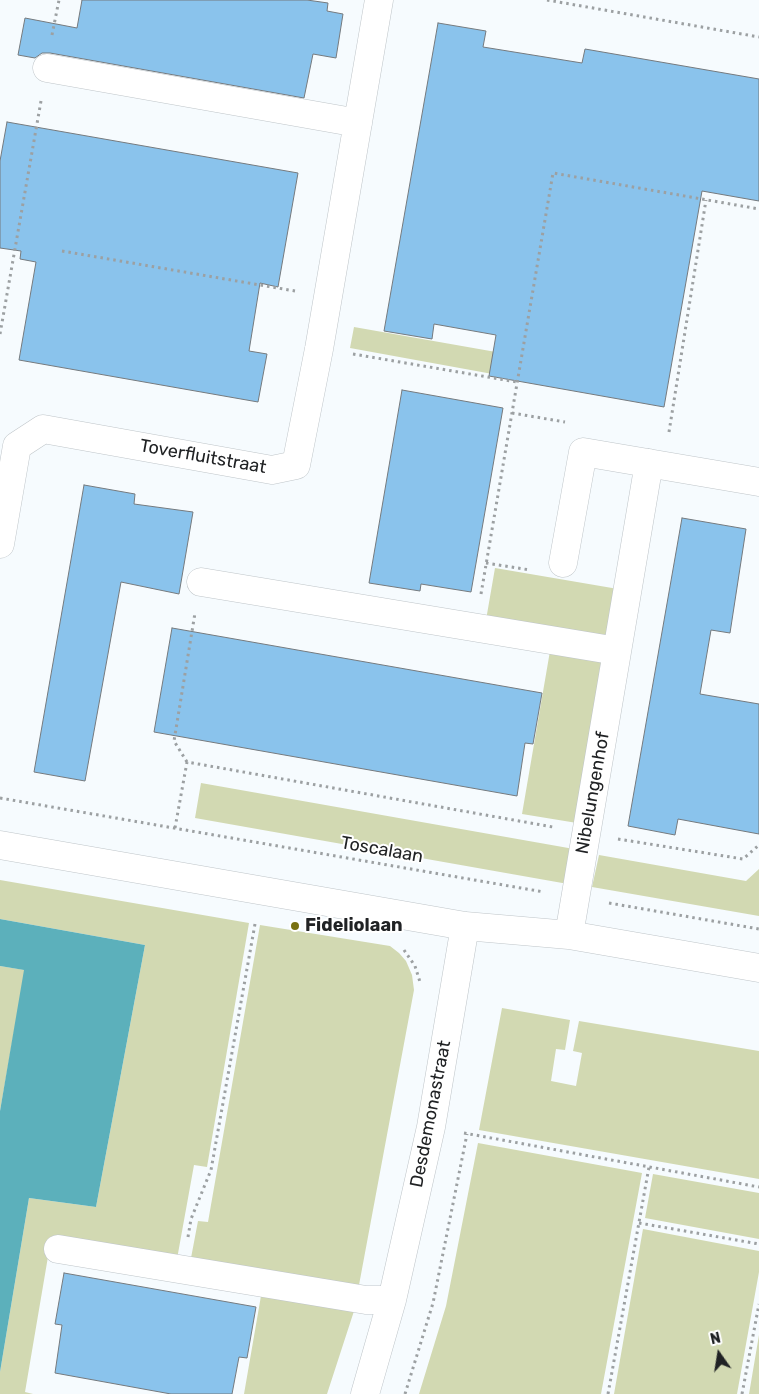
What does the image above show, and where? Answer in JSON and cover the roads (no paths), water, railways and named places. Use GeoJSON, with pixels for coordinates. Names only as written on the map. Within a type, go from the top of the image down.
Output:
{"type":"FeatureCollection","features":[{"type":"Feature","properties":{"kind":"street","name":"Toverfluitstraat"},"geometry":{"type":"LineString","coordinates":[[0,544],[17,446],[43,429],[272,470],[296,465],[319,349],[379,0]]}},
{"type":"Feature","properties":{"kind":"street"},"geometry":{"type":"LineString","coordinates":[[47,68],[358,123]]}},
{"type":"Feature","properties":{"kind":"street"},"geometry":{"type":"LineString","coordinates":[[564,562],[583,452],[759,482]]}},
{"type":"Feature","properties":{"kind":"street","name":"Nibelungenhof"},"geometry":{"type":"LineString","coordinates":[[569,935],[649,463]]}},
{"type":"Feature","properties":{"kind":"street"},"geometry":{"type":"LineString","coordinates":[[201,582],[617,651]]}},
{"type":"Feature","properties":{"kind":"street"},"geometry":{"type":"LineString","coordinates":[[0,846],[465,926],[569,935],[759,968]]}},
{"type":"Feature","properties":{"kind":"street","name":"Desdemonastraat"},"geometry":{"type":"LineString","coordinates":[[365,1394],[392,1300],[431,1127],[465,926]]}},
{"type":"Feature","properties":{"kind":"street"},"geometry":{"type":"LineString","coordinates":[[58,1249],[366,1300],[392,1300]]}},
{"type":"Feature","properties":{"kind":"water"},"geometry":{"type":"Polygon","coordinates":[[[0,919],[145,945],[96,1207],[29,1198],[0,1372],[0,1111],[24,970],[0,966],[0,919]]]}},
{"type":"Feature","properties":{"kind":"place","name":"Fideliolaan"},"geometry":{"type":"Point","coordinates":[295,926]}}]}
